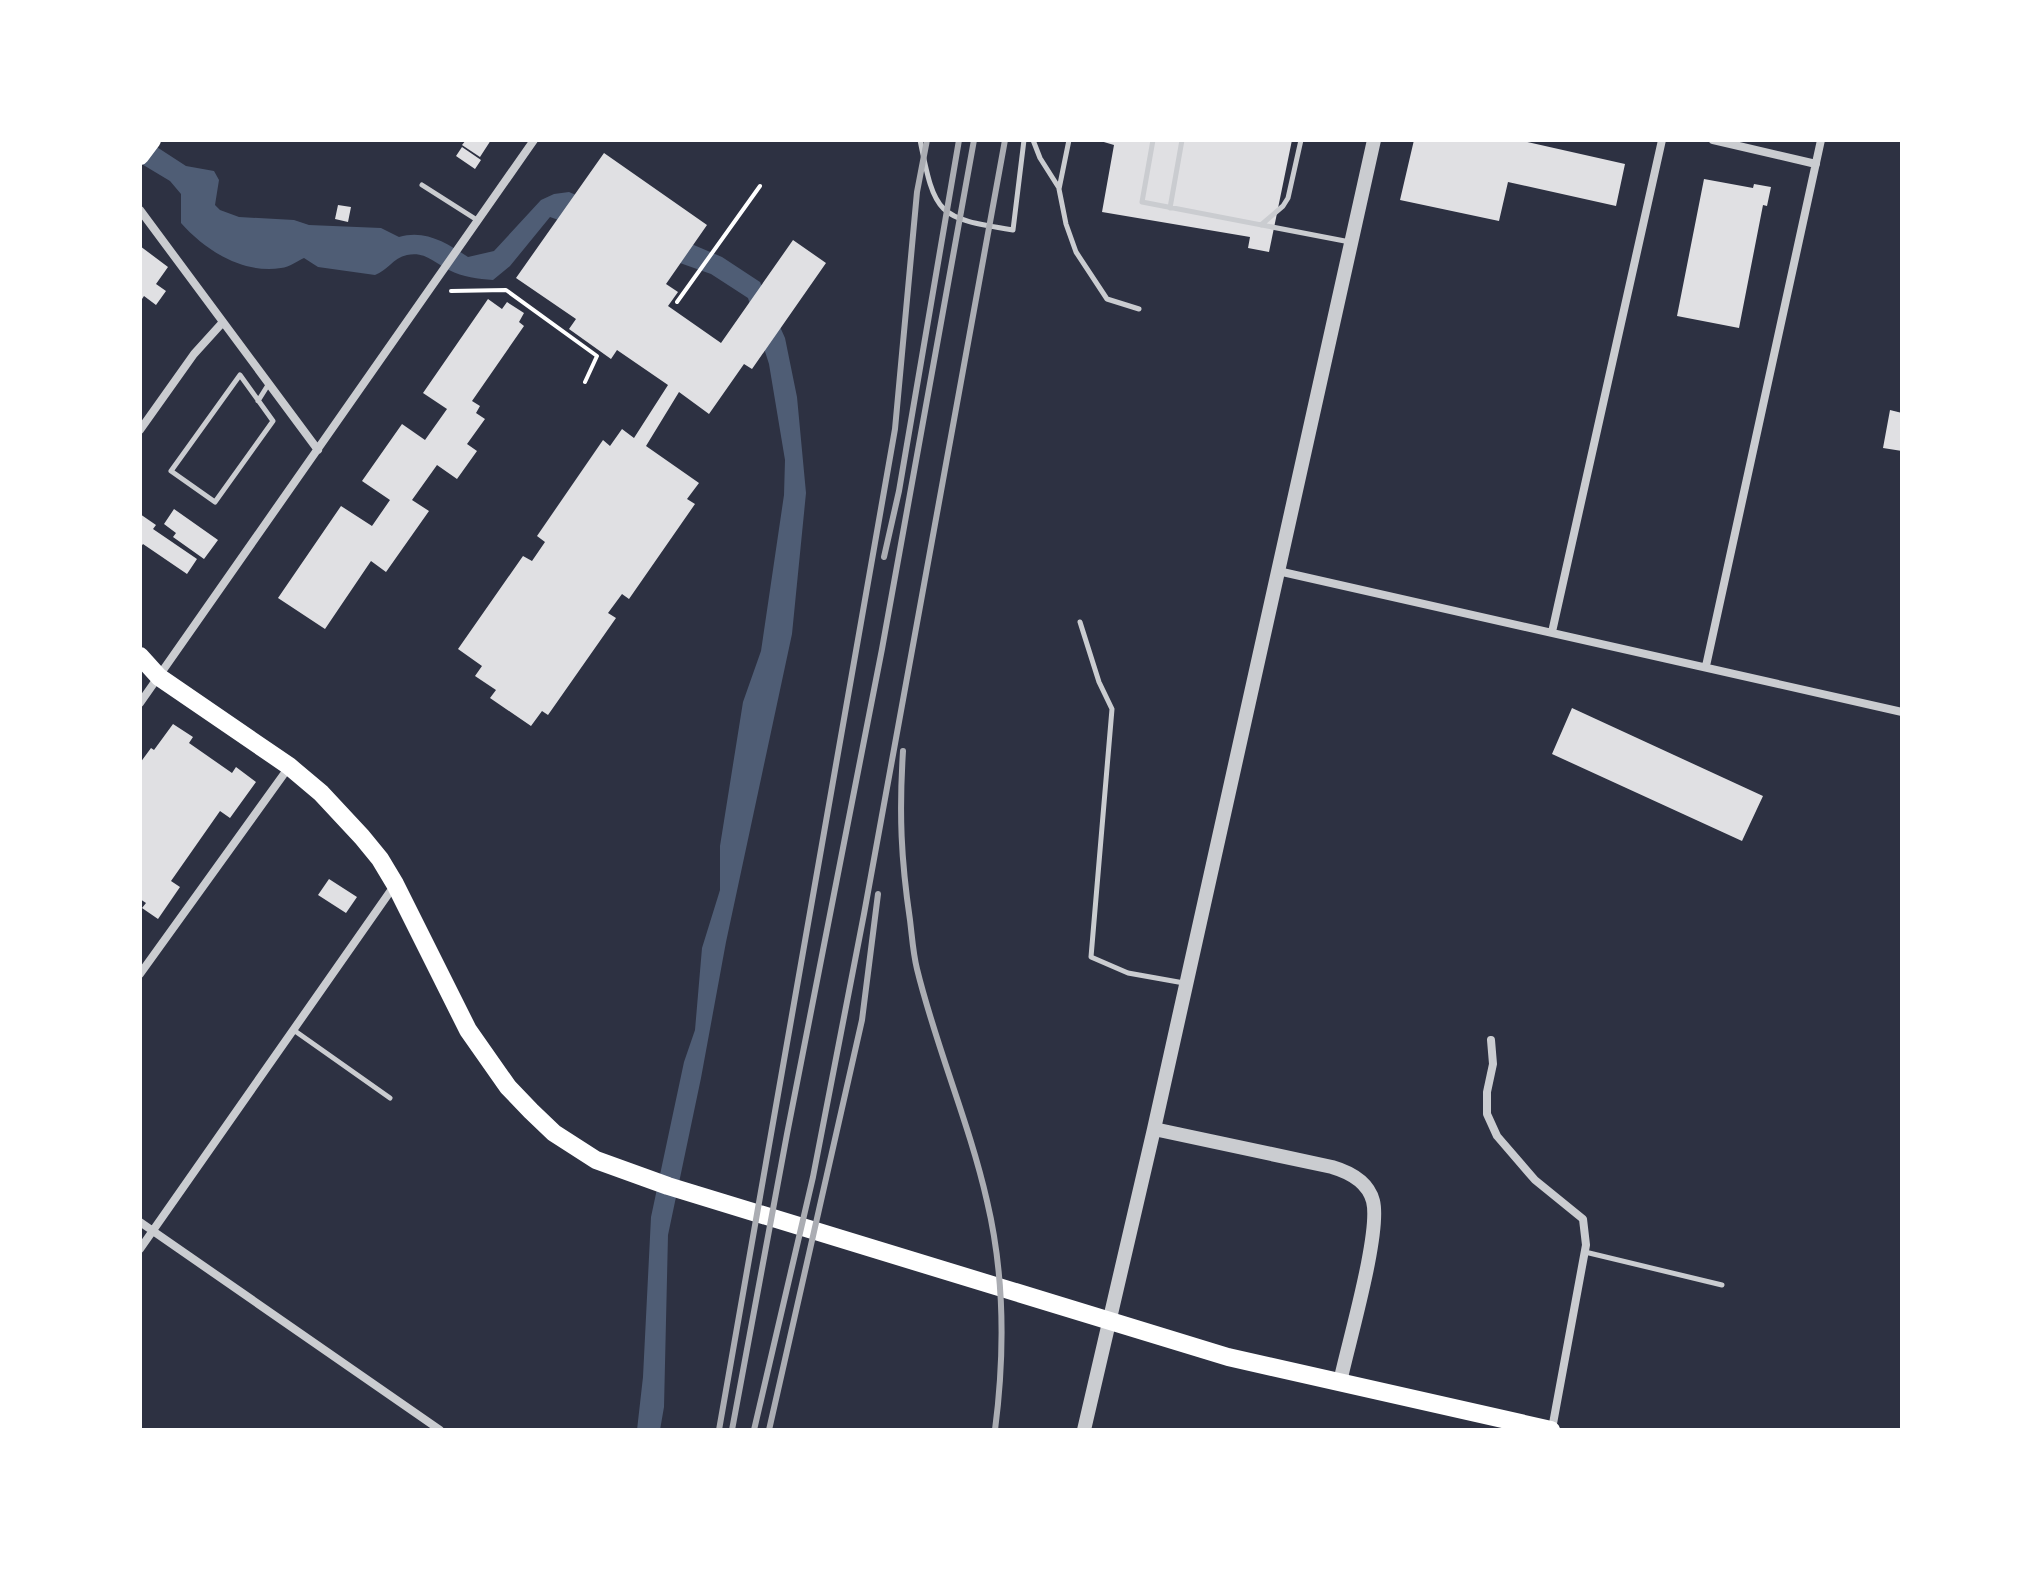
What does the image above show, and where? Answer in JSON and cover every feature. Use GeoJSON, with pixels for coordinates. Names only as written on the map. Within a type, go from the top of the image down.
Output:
{"type":"FeatureCollection","features":[{"type":"Feature","properties":{"kind":"main road"},"geometry":{"type":"LineString","coordinates":[[140,156],[152,140]]}},
{"type":"Feature","properties":{"kind":"main road"},"geometry":{"type":"LineString","coordinates":[[140,656],[159,677],[289,766],[344,816],[380,859],[395,884],[468,1030],[486,1057],[531,1111],[577,1149],[615,1168],[668,1186],[1228,1357],[1552,1430]]}},
{"type":"Feature","properties":{"kind":"main road"},"geometry":{"type":"LineString","coordinates":[[140,672],[159,677]]}},
{"type":"Feature","properties":{"kind":"street"},"geometry":{"type":"LineString","coordinates":[[140,703],[534,140]]}},
{"type":"Feature","properties":{"kind":"street"},"geometry":{"type":"LineString","coordinates":[[1084,1430],[1374,140]]}},
{"type":"Feature","properties":{"kind":"street"},"geometry":{"type":"LineString","coordinates":[[1552,632],[1662,140]]}},
{"type":"Feature","properties":{"kind":"street"},"geometry":{"type":"LineString","coordinates":[[1713,140],[1816,164]]}},
{"type":"Feature","properties":{"kind":"street"},"geometry":{"type":"LineString","coordinates":[[1706,666],[1821,140]]}},
{"type":"Feature","properties":{"kind":"street"},"geometry":{"type":"LineString","coordinates":[[140,210],[318,450]]}},
{"type":"Feature","properties":{"kind":"street"},"geometry":{"type":"LineString","coordinates":[[140,430],[194,354],[223,322]]}},
{"type":"Feature","properties":{"kind":"street"},"geometry":{"type":"LineString","coordinates":[[1278,571],[1902,712]]}},
{"type":"Feature","properties":{"kind":"street"},"geometry":{"type":"LineString","coordinates":[[140,974],[289,766]]}},
{"type":"Feature","properties":{"kind":"street"},"geometry":{"type":"LineString","coordinates":[[140,1249],[395,884]]}},
{"type":"Feature","properties":{"kind":"street"},"geometry":{"type":"LineString","coordinates":[[1491,1040],[1493,1064],[1487,1092],[1487,1114],[1497,1136],[1535,1180],[1583,1219],[1586,1229],[1585,1252],[1552,1430]]}},
{"type":"Feature","properties":{"kind":"street"},"geometry":{"type":"LineString","coordinates":[[1154,1129],[1332,1167],[1346,1171],[1367,1188],[1374,1209],[1372,1238],[1340,1382]]}},
{"type":"Feature","properties":{"kind":"street"},"geometry":{"type":"LineString","coordinates":[[140,1222],[440,1430]]}},
{"type":"Feature","properties":{"kind":"lane"},"geometry":{"type":"LineString","coordinates":[[920,140],[928,176],[941,209],[952,218],[1013,230],[1024,140]]}},
{"type":"Feature","properties":{"kind":"lane"},"geometry":{"type":"LineString","coordinates":[[1033,140],[1059,189],[1070,238],[1085,270],[1107,299],[1139,309]]}},
{"type":"Feature","properties":{"kind":"lane"},"geometry":{"type":"LineString","coordinates":[[1059,189],[1069,140]]}},
{"type":"Feature","properties":{"kind":"lane"},"geometry":{"type":"LineString","coordinates":[[1153,140],[1142,202],[1351,243]]}},
{"type":"Feature","properties":{"kind":"lane"},"geometry":{"type":"LineString","coordinates":[[1170,208],[1182,140]]}},
{"type":"Feature","properties":{"kind":"lane"},"geometry":{"type":"LineString","coordinates":[[1261,225],[1288,198],[1301,140]]}},
{"type":"Feature","properties":{"kind":"lane"},"geometry":{"type":"LineString","coordinates":[[422,185],[478,220]]}},
{"type":"Feature","properties":{"kind":"lane"},"geometry":{"type":"LineString","coordinates":[[240,375],[258,401],[273,421],[215,502],[171,471],[240,375]]}},
{"type":"Feature","properties":{"kind":"lane"},"geometry":{"type":"LineString","coordinates":[[258,401],[269,384]]}},
{"type":"Feature","properties":{"kind":"lane"},"geometry":{"type":"LineString","coordinates":[[1080,622],[1099,682],[1112,709],[1091,957],[1128,973],[1185,983]]}},
{"type":"Feature","properties":{"kind":"lane"},"geometry":{"type":"LineString","coordinates":[[295,1031],[390,1098]]}},
{"type":"Feature","properties":{"kind":"lane"},"geometry":{"type":"LineString","coordinates":[[1585,1252],[1722,1285]]}},
{"type":"Feature","properties":{"kind":"path"},"geometry":{"type":"LineString","coordinates":[[677,302],[760,186]]}},
{"type":"Feature","properties":{"kind":"path"},"geometry":{"type":"LineString","coordinates":[[451,291],[506,290],[597,356],[585,382]]}},
{"type":"Feature","properties":{"kind":"water"},"geometry":{"type":"Polygon","coordinates":[[[140,140],[146,140],[186,166],[214,171],[219,180],[215,205],[239,217],[294,220],[309,225],[381,228],[399,237],[427,236],[468,257],[494,251],[541,200],[569,192],[722,257],[760,282],[785,338],[797,397],[806,493],[792,634],[726,942],[668,1235],[664,1407],[660,1430],[637,1430],[643,1377],[651,1217],[684,1062],[695,1030],[702,948],[720,890],[720,846],[743,702],[761,651],[784,495],[785,460],[769,364],[748,298],[711,274],[550,217],[510,266],[493,280],[460,274],[425,256],[413,254],[398,259],[375,275],[318,267],[304,258],[284,267],[267,269],[239,264],[202,243],[181,223],[181,194],[170,181],[140,163],[140,140]]]}},
{"type":"Feature","properties":{"kind":"building"},"geometry":{"type":"Polygon","coordinates":[[[466,140],[491,140],[480,157],[462,145],[466,140]]]}},
{"type":"Feature","properties":{"kind":"building"},"geometry":{"type":"Polygon","coordinates":[[[1097,140],[1292,140],[1269,252],[1248,248],[1250,237],[1102,212],[1114,145],[1097,140]]]}},
{"type":"Feature","properties":{"kind":"building"},"geometry":{"type":"Polygon","coordinates":[[[1414,140],[1518,140],[1625,164],[1616,206],[1508,182],[1499,221],[1400,200],[1414,140]]]}},
{"type":"Feature","properties":{"kind":"building"},"geometry":{"type":"Polygon","coordinates":[[[462,147],[481,160],[475,169],[456,156],[462,147]]]}},
{"type":"Feature","properties":{"kind":"building"},"geometry":{"type":"Polygon","coordinates":[[[604,153],[707,225],[666,284],[678,292],[668,306],[721,343],[793,240],[826,263],[752,369],[744,364],[709,414],[679,392],[646,446],[699,483],[687,499],[695,504],[629,599],[622,594],[608,613],[616,618],[548,715],[542,711],[531,726],[490,698],[496,690],[475,676],[482,666],[458,649],[523,556],[532,561],[545,542],[537,536],[603,440],[610,446],[622,429],[634,438],[668,385],[617,350],[611,359],[569,329],[576,319],[516,278],[604,153]]]}},
{"type":"Feature","properties":{"kind":"building"},"geometry":{"type":"Polygon","coordinates":[[[1704,179],[1753,188],[1754,184],[1771,187],[1767,206],[1763,205],[1739,328],[1677,316],[1704,179]]]}},
{"type":"Feature","properties":{"kind":"building"},"geometry":{"type":"Polygon","coordinates":[[[338,205],[351,207],[348,222],[335,219],[338,205]]]}},
{"type":"Feature","properties":{"kind":"building"},"geometry":{"type":"Polygon","coordinates":[[[140,246],[168,267],[156,284],[166,291],[156,305],[144,296],[140,302],[140,246]]]}},
{"type":"Feature","properties":{"kind":"building"},"geometry":{"type":"Polygon","coordinates":[[[488,299],[502,309],[507,302],[524,313],[519,322],[524,326],[472,401],[480,406],[476,413],[485,419],[467,444],[477,451],[457,479],[437,465],[412,500],[429,511],[386,572],[371,561],[325,629],[278,598],[341,506],[372,526],[390,500],[362,481],[402,424],[425,440],[447,409],[423,393],[488,299]]]}},
{"type":"Feature","properties":{"kind":"building"},"geometry":{"type":"Polygon","coordinates":[[[1890,410],[1902,413],[1902,451],[1883,448],[1890,410]]]}},
{"type":"Feature","properties":{"kind":"building"},"geometry":{"type":"Polygon","coordinates":[[[174,509],[218,540],[204,559],[173,537],[176,533],[164,524],[174,509]]]}},
{"type":"Feature","properties":{"kind":"building"},"geometry":{"type":"Polygon","coordinates":[[[140,514],[156,525],[153,529],[197,559],[187,574],[143,544],[140,548],[140,514]]]}},
{"type":"Feature","properties":{"kind":"building"},"geometry":{"type":"Polygon","coordinates":[[[1572,708],[1763,796],[1742,841],[1552,754],[1572,708]]]}},
{"type":"Feature","properties":{"kind":"building"},"geometry":{"type":"Polygon","coordinates":[[[173,724],[193,737],[189,743],[232,773],[236,767],[256,782],[230,818],[220,811],[171,881],[180,887],[158,919],[142,908],[146,903],[140,899],[140,763],[173,724]]]}},
{"type":"Feature","properties":{"kind":"building"},"geometry":{"type":"Polygon","coordinates":[[[329,879],[357,897],[346,913],[318,895],[329,879]]]}},
{"type":"Feature","properties":{"kind":"railway"},"geometry":{"type":"LineString","coordinates":[[719,1430],[895,429],[917,192],[927,140]]}},
{"type":"Feature","properties":{"kind":"railway"},"geometry":{"type":"LineString","coordinates":[[884,557],[899,491],[959,140]]}},
{"type":"Feature","properties":{"kind":"railway"},"geometry":{"type":"LineString","coordinates":[[732,1430],[882,649],[974,140]]}},
{"type":"Feature","properties":{"kind":"railway"},"geometry":{"type":"LineString","coordinates":[[754,1430],[813,1177],[1005,140]]}},
{"type":"Feature","properties":{"kind":"railway"},"geometry":{"type":"LineString","coordinates":[[903,751],[903,856],[916,963],[933,1027],[980,1172],[997,1258],[1002,1344],[995,1430]]}},
{"type":"Feature","properties":{"kind":"railway"},"geometry":{"type":"LineString","coordinates":[[769,1430],[862,1020],[878,894]]}}]}
